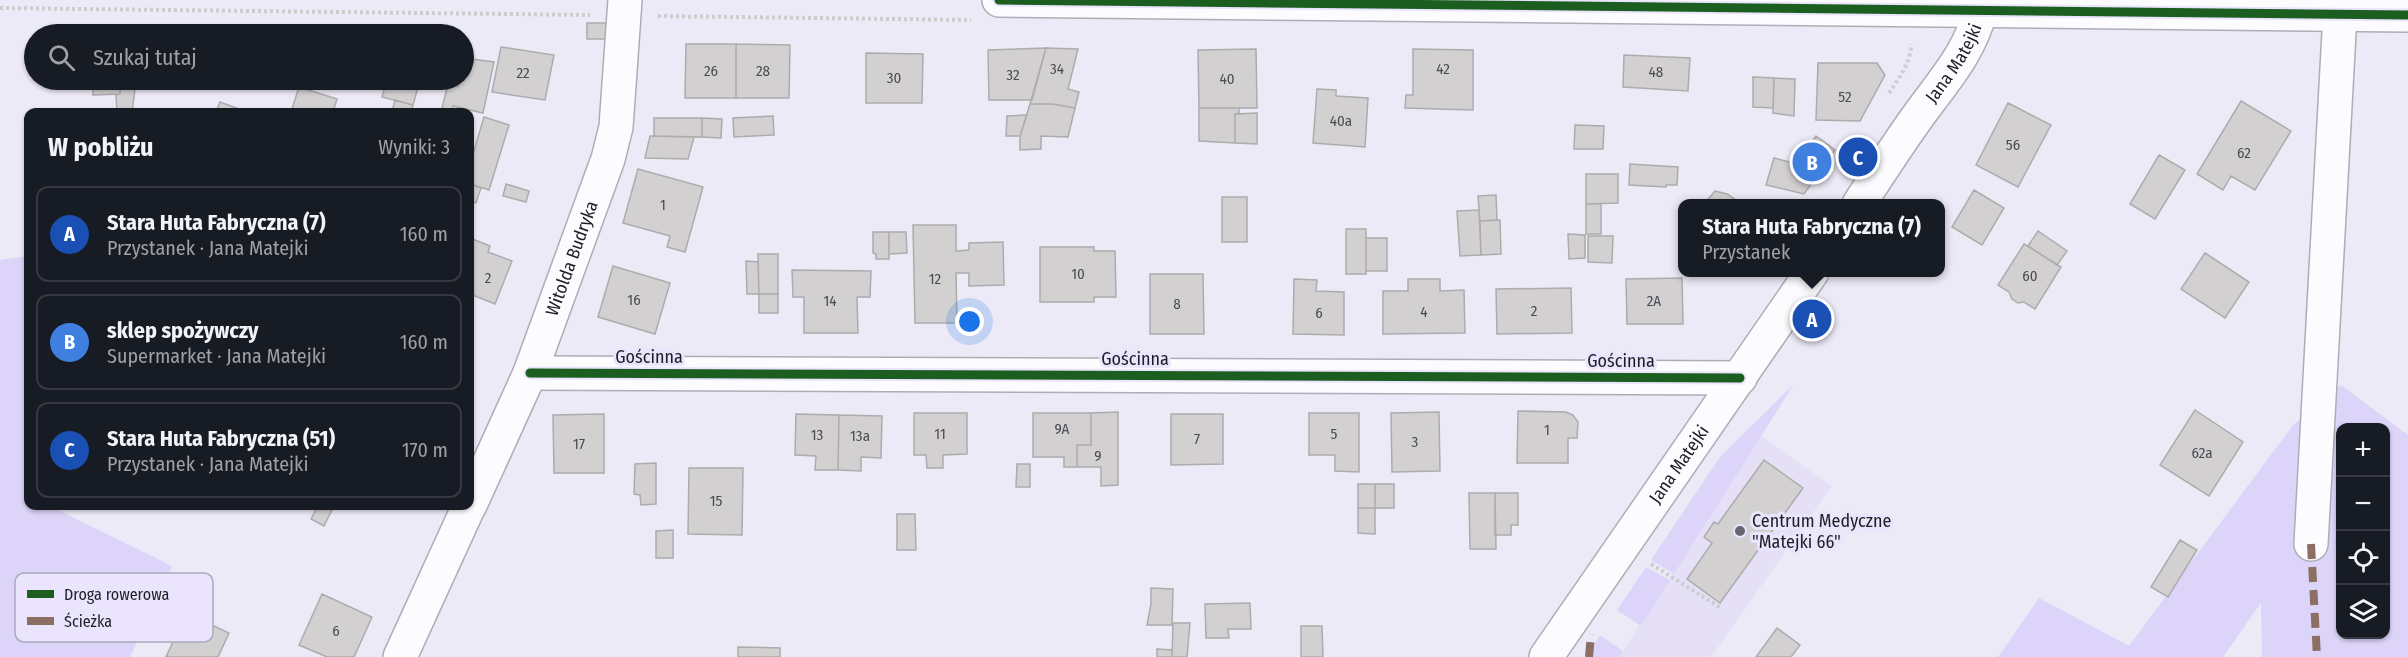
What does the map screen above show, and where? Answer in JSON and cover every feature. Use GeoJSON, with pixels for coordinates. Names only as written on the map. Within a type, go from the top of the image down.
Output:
{"type":"FeatureCollection","features":[{"type":"Feature","properties":{"kind":"street","name":"Witolda Budryka"},"geometry":{"type":"LineString","coordinates":[[474,494],[530,373],[608,159],[616,127],[625,0]]}},
{"type":"Feature","properties":{"kind":"street"},"geometry":{"type":"LineString","coordinates":[[999,0],[2408,15]]}},
{"type":"Feature","properties":{"kind":"street","name":"Jana Matejki"},"geometry":{"type":"LineString","coordinates":[[1862,199],[1962,57],[1976,28],[1981,9]]}},
{"type":"Feature","properties":{"kind":"street"},"geometry":{"type":"LineString","coordinates":[[2311,544],[2340,14]]}},
{"type":"Feature","properties":{"kind":"street","name":"Jana Matejki"},"geometry":{"type":"LineString","coordinates":[[1546,657],[1809,277]]}},
{"type":"Feature","properties":{"kind":"street","name":"Gościnna"},"geometry":{"type":"LineString","coordinates":[[530,373],[1740,378]]}},
{"type":"Feature","properties":{"kind":"street","name":"Witolda Budryka"},"geometry":{"type":"LineString","coordinates":[[400,657],[467,510]]}},
{"type":"Feature","properties":{"kind":"path"},"geometry":{"type":"LineString","coordinates":[[1643,558],[1721,608]]}},
{"type":"Feature","properties":{"kind":"shaded area"},"geometry":{"type":"Polygon","coordinates":[[[24,257],[24,510],[58,510],[172,566],[169,573],[15,573],[15,642],[137,642],[130,657],[0,657],[0,260],[24,257]]]}},
{"type":"Feature","properties":{"kind":"shaded area"},"geometry":{"type":"Polygon","coordinates":[[[1794,384],[1674,574],[1651,560],[1720,457],[1794,384]]]}},
{"type":"Feature","properties":{"kind":"shaded area"},"geometry":{"type":"Polygon","coordinates":[[[2341,385],[2408,435],[2408,657],[2262,657],[2261,603],[2223,657],[1998,657],[2039,598],[2129,646],[2293,425],[2341,385]]]}},
{"type":"Feature","properties":{"kind":"shaded area"},"geometry":{"type":"Polygon","coordinates":[[[1761,436],[1832,486],[1711,657],[1619,657],[1761,436]]]}},
{"type":"Feature","properties":{"kind":"shaded area"},"geometry":{"type":"Polygon","coordinates":[[[1646,567],[1670,580],[1641,626],[1617,610],[1646,567]]]}},
{"type":"Feature","properties":{"kind":"shaded area"},"geometry":{"type":"Polygon","coordinates":[[[1600,635],[1623,651],[1619,657],[1585,657],[1600,635]]]}},
{"type":"Feature","properties":{"kind":"building"},"geometry":{"type":"Polygon","coordinates":[[[587,23],[614,23],[614,39],[587,39],[587,23]]]}},
{"type":"Feature","properties":{"kind":"building"},"geometry":{"type":"Polygon","coordinates":[[[686,44],[736,44],[736,98],[685,98],[686,44]]]}},
{"type":"Feature","properties":{"kind":"building"},"geometry":{"type":"Polygon","coordinates":[[[736,44],[790,45],[789,98],[736,98],[736,44]]]}},
{"type":"Feature","properties":{"kind":"building"},"geometry":{"type":"Polygon","coordinates":[[[501,47],[554,55],[545,100],[492,92],[501,47]]]}},
{"type":"Feature","properties":{"kind":"building"},"geometry":{"type":"Polygon","coordinates":[[[1046,48],[1032,100],[989,100],[988,50],[1046,48]]]}},
{"type":"Feature","properties":{"kind":"building"},"geometry":{"type":"Polygon","coordinates":[[[1046,48],[1078,49],[1068,89],[1079,92],[1075,108],[1053,104],[1030,104],[1046,48]]]}},
{"type":"Feature","properties":{"kind":"building"},"geometry":{"type":"Polygon","coordinates":[[[1256,49],[1257,108],[1199,108],[1198,50],[1256,49]]]}},
{"type":"Feature","properties":{"kind":"building"},"geometry":{"type":"Polygon","coordinates":[[[1413,49],[1473,50],[1473,110],[1405,108],[1406,95],[1413,95],[1413,49]]]}},
{"type":"Feature","properties":{"kind":"building"},"geometry":{"type":"Polygon","coordinates":[[[866,53],[923,54],[922,103],[866,103],[866,53]]]}},
{"type":"Feature","properties":{"kind":"building"},"geometry":{"type":"Polygon","coordinates":[[[1624,55],[1690,58],[1688,91],[1623,87],[1624,55]]]}},
{"type":"Feature","properties":{"kind":"building"},"geometry":{"type":"Polygon","coordinates":[[[474,59],[494,62],[483,113],[474,111],[474,108],[453,106],[453,108],[442,108],[446,90],[474,90],[474,59]]]}},
{"type":"Feature","properties":{"kind":"building"},"geometry":{"type":"Polygon","coordinates":[[[1818,63],[1877,63],[1885,75],[1860,121],[1816,120],[1818,63]]]}},
{"type":"Feature","properties":{"kind":"building"},"geometry":{"type":"Polygon","coordinates":[[[1753,77],[1774,78],[1773,108],[1753,107],[1753,77]]]}},
{"type":"Feature","properties":{"kind":"building"},"geometry":{"type":"Polygon","coordinates":[[[1774,78],[1795,79],[1794,116],[1773,113],[1774,78]]]}},
{"type":"Feature","properties":{"kind":"building"},"geometry":{"type":"Polygon","coordinates":[[[1317,89],[1336,90],[1336,96],[1368,98],[1365,147],[1313,143],[1317,89]]]}},
{"type":"Feature","properties":{"kind":"building"},"geometry":{"type":"Polygon","coordinates":[[[93,90],[120,90],[120,94],[93,95],[93,90]]]}},
{"type":"Feature","properties":{"kind":"building"},"geometry":{"type":"Polygon","coordinates":[[[120,90],[135,90],[133,108],[117,108],[116,95],[120,94],[120,90]]]}},
{"type":"Feature","properties":{"kind":"building"},"geometry":{"type":"Polygon","coordinates":[[[298,90],[308,90],[337,99],[334,108],[292,108],[298,90]]]}},
{"type":"Feature","properties":{"kind":"building"},"geometry":{"type":"Polygon","coordinates":[[[384,90],[417,90],[413,105],[382,97],[384,90]]]}},
{"type":"Feature","properties":{"kind":"building"},"geometry":{"type":"Polygon","coordinates":[[[395,100],[413,105],[412,108],[393,108],[395,100]]]}},
{"type":"Feature","properties":{"kind":"building"},"geometry":{"type":"Polygon","coordinates":[[[2241,101],[2291,131],[2255,190],[2231,176],[2223,190],[2197,174],[2241,101]]]}},
{"type":"Feature","properties":{"kind":"building"},"geometry":{"type":"Polygon","coordinates":[[[220,102],[236,108],[218,108],[220,102]]]}},
{"type":"Feature","properties":{"kind":"building"},"geometry":{"type":"Polygon","coordinates":[[[2008,103],[2051,125],[2018,187],[1976,165],[2008,103]]]}},
{"type":"Feature","properties":{"kind":"building"},"geometry":{"type":"Polygon","coordinates":[[[1030,104],[1053,104],[1075,108],[1068,137],[1041,136],[1041,149],[1020,150],[1020,136],[1030,104]]]}},
{"type":"Feature","properties":{"kind":"building"},"geometry":{"type":"Polygon","coordinates":[[[1199,108],[1239,108],[1239,113],[1235,114],[1235,143],[1199,141],[1199,108]]]}},
{"type":"Feature","properties":{"kind":"building"},"geometry":{"type":"Polygon","coordinates":[[[1257,113],[1257,144],[1235,143],[1235,114],[1257,113]]]}},
{"type":"Feature","properties":{"kind":"building"},"geometry":{"type":"Polygon","coordinates":[[[1027,115],[1020,136],[1006,136],[1007,116],[1027,115]]]}},
{"type":"Feature","properties":{"kind":"building"},"geometry":{"type":"Polygon","coordinates":[[[773,116],[774,135],[734,137],[733,118],[773,116]]]}},
{"type":"Feature","properties":{"kind":"building"},"geometry":{"type":"Polygon","coordinates":[[[484,117],[509,125],[489,190],[474,185],[474,151],[484,117]]]}},
{"type":"Feature","properties":{"kind":"building"},"geometry":{"type":"Polygon","coordinates":[[[654,118],[702,118],[702,137],[654,136],[654,118]]]}},
{"type":"Feature","properties":{"kind":"building"},"geometry":{"type":"Polygon","coordinates":[[[702,118],[722,119],[721,138],[702,137],[702,118]]]}},
{"type":"Feature","properties":{"kind":"building"},"geometry":{"type":"Polygon","coordinates":[[[1575,125],[1604,126],[1603,149],[1574,149],[1575,125]]]}},
{"type":"Feature","properties":{"kind":"building"},"geometry":{"type":"Polygon","coordinates":[[[650,136],[694,137],[688,159],[645,158],[650,136]]]}},
{"type":"Feature","properties":{"kind":"building"},"geometry":{"type":"Polygon","coordinates":[[[1816,136],[1835,150],[1804,194],[1766,185],[1774,158],[1797,162],[1816,136]]]}},
{"type":"Feature","properties":{"kind":"building"},"geometry":{"type":"Polygon","coordinates":[[[2159,155],[2185,170],[2155,219],[2130,204],[2159,155]]]}},
{"type":"Feature","properties":{"kind":"building"},"geometry":{"type":"Polygon","coordinates":[[[1630,164],[1678,167],[1677,185],[1666,185],[1666,187],[1629,185],[1630,164]]]}},
{"type":"Feature","properties":{"kind":"building"},"geometry":{"type":"Polygon","coordinates":[[[638,169],[703,187],[685,252],[667,247],[670,236],[623,223],[638,169]]]}},
{"type":"Feature","properties":{"kind":"building"},"geometry":{"type":"Polygon","coordinates":[[[1586,174],[1618,174],[1618,203],[1586,204],[1586,174]]]}},
{"type":"Feature","properties":{"kind":"building"},"geometry":{"type":"Polygon","coordinates":[[[506,184],[529,191],[526,202],[503,196],[506,184]]]}},
{"type":"Feature","properties":{"kind":"building"},"geometry":{"type":"Polygon","coordinates":[[[474,185],[481,188],[476,203],[474,202],[474,185]]]}},
{"type":"Feature","properties":{"kind":"building"},"geometry":{"type":"Polygon","coordinates":[[[1974,190],[2004,208],[1982,245],[1952,227],[1974,190]]]}},
{"type":"Feature","properties":{"kind":"building"},"geometry":{"type":"Polygon","coordinates":[[[1715,191],[1734,199],[1708,199],[1715,191]]]}},
{"type":"Feature","properties":{"kind":"building"},"geometry":{"type":"Polygon","coordinates":[[[1496,195],[1497,220],[1480,221],[1478,196],[1496,195]]]}},
{"type":"Feature","properties":{"kind":"building"},"geometry":{"type":"Polygon","coordinates":[[[1222,197],[1247,197],[1247,242],[1222,242],[1222,197]]]}},
{"type":"Feature","properties":{"kind":"building"},"geometry":{"type":"Polygon","coordinates":[[[1586,204],[1601,204],[1601,234],[1586,234],[1586,204]]]}},
{"type":"Feature","properties":{"kind":"building"},"geometry":{"type":"Polygon","coordinates":[[[1479,210],[1481,255],[1460,256],[1457,211],[1479,210]]]}},
{"type":"Feature","properties":{"kind":"building"},"geometry":{"type":"Polygon","coordinates":[[[1500,220],[1501,254],[1481,255],[1480,221],[1500,220]]]}},
{"type":"Feature","properties":{"kind":"building"},"geometry":{"type":"Polygon","coordinates":[[[913,225],[956,225],[956,251],[969,250],[969,243],[1003,242],[1004,285],[969,286],[969,273],[956,273],[957,323],[915,323],[913,225]]]}},
{"type":"Feature","properties":{"kind":"building"},"geometry":{"type":"Polygon","coordinates":[[[1346,229],[1366,229],[1366,274],[1346,274],[1346,229]]]}},
{"type":"Feature","properties":{"kind":"building"},"geometry":{"type":"Polygon","coordinates":[[[2038,231],[2067,251],[2057,265],[2028,246],[2038,231]]]}},
{"type":"Feature","properties":{"kind":"building"},"geometry":{"type":"Polygon","coordinates":[[[873,232],[889,232],[889,259],[876,259],[876,254],[873,253],[873,232]]]}},
{"type":"Feature","properties":{"kind":"building"},"geometry":{"type":"Polygon","coordinates":[[[889,232],[906,232],[907,253],[889,254],[889,232]]]}},
{"type":"Feature","properties":{"kind":"building"},"geometry":{"type":"Polygon","coordinates":[[[1568,234],[1585,235],[1585,258],[1569,259],[1568,234]]]}},
{"type":"Feature","properties":{"kind":"building"},"geometry":{"type":"Polygon","coordinates":[[[1588,236],[1613,236],[1612,263],[1588,262],[1588,236]]]}},
{"type":"Feature","properties":{"kind":"building"},"geometry":{"type":"Polygon","coordinates":[[[1366,238],[1387,238],[1387,271],[1366,271],[1366,238]]]}},
{"type":"Feature","properties":{"kind":"building"},"geometry":{"type":"Polygon","coordinates":[[[474,240],[490,246],[488,252],[512,261],[495,304],[474,296],[474,240]]]}},
{"type":"Feature","properties":{"kind":"building"},"geometry":{"type":"Polygon","coordinates":[[[2024,244],[2061,267],[2035,309],[2024,302],[2018,303],[2012,299],[2009,292],[1998,285],[2024,244]]]}},
{"type":"Feature","properties":{"kind":"building"},"geometry":{"type":"Polygon","coordinates":[[[1040,247],[1094,247],[1094,251],[1115,251],[1116,297],[1094,297],[1094,302],[1040,302],[1040,247]]]}},
{"type":"Feature","properties":{"kind":"building"},"geometry":{"type":"Polygon","coordinates":[[[2205,253],[2249,282],[2225,318],[2181,289],[2205,253]]]}},
{"type":"Feature","properties":{"kind":"building"},"geometry":{"type":"Polygon","coordinates":[[[758,254],[778,254],[778,294],[759,294],[758,254]]]}},
{"type":"Feature","properties":{"kind":"building"},"geometry":{"type":"Polygon","coordinates":[[[746,261],[758,262],[759,294],[747,294],[746,261]]]}},
{"type":"Feature","properties":{"kind":"building"},"geometry":{"type":"Polygon","coordinates":[[[613,266],[670,283],[655,334],[598,317],[613,266]]]}},
{"type":"Feature","properties":{"kind":"building"},"geometry":{"type":"Polygon","coordinates":[[[792,270],[871,271],[870,297],[857,297],[858,333],[804,333],[804,297],[793,297],[792,270]]]}},
{"type":"Feature","properties":{"kind":"building"},"geometry":{"type":"Polygon","coordinates":[[[1150,274],[1203,274],[1204,334],[1150,334],[1150,274]]]}},
{"type":"Feature","properties":{"kind":"building"},"geometry":{"type":"Polygon","coordinates":[[[1682,278],[1683,324],[1627,324],[1626,279],[1682,278]]]}},
{"type":"Feature","properties":{"kind":"building"},"geometry":{"type":"Polygon","coordinates":[[[1294,279],[1317,280],[1316,291],[1344,292],[1344,335],[1293,334],[1294,279]]]}},
{"type":"Feature","properties":{"kind":"building"},"geometry":{"type":"Polygon","coordinates":[[[1408,279],[1440,279],[1440,291],[1464,290],[1465,333],[1383,334],[1383,291],[1408,291],[1408,279]]]}},
{"type":"Feature","properties":{"kind":"building"},"geometry":{"type":"Polygon","coordinates":[[[1571,288],[1572,333],[1497,334],[1496,289],[1571,288]]]}},
{"type":"Feature","properties":{"kind":"building"},"geometry":{"type":"Polygon","coordinates":[[[759,294],[778,294],[778,313],[759,313],[759,294]]]}},
{"type":"Feature","properties":{"kind":"building"},"geometry":{"type":"Polygon","coordinates":[[[2195,410],[2243,442],[2209,496],[2160,465],[2195,410]]]}},
{"type":"Feature","properties":{"kind":"building"},"geometry":{"type":"Polygon","coordinates":[[[1518,411],[1566,412],[1573,415],[1578,422],[1577,438],[1568,438],[1568,463],[1517,463],[1518,411]]]}},
{"type":"Feature","properties":{"kind":"building"},"geometry":{"type":"Polygon","coordinates":[[[1118,412],[1118,485],[1101,486],[1101,467],[1077,467],[1077,445],[1091,445],[1091,413],[1118,412]]]}},
{"type":"Feature","properties":{"kind":"building"},"geometry":{"type":"Polygon","coordinates":[[[1439,412],[1440,471],[1392,472],[1391,413],[1439,412]]]}},
{"type":"Feature","properties":{"kind":"building"},"geometry":{"type":"Polygon","coordinates":[[[914,413],[967,413],[967,454],[943,455],[943,468],[927,468],[926,455],[914,455],[914,413]]]}},
{"type":"Feature","properties":{"kind":"building"},"geometry":{"type":"Polygon","coordinates":[[[1033,413],[1091,413],[1091,445],[1077,445],[1077,467],[1064,467],[1064,457],[1033,457],[1033,413]]]}},
{"type":"Feature","properties":{"kind":"building"},"geometry":{"type":"Polygon","coordinates":[[[1309,413],[1359,413],[1359,472],[1335,471],[1335,455],[1309,455],[1309,413]]]}},
{"type":"Feature","properties":{"kind":"building"},"geometry":{"type":"Polygon","coordinates":[[[604,414],[604,473],[554,473],[553,415],[604,414]]]}},
{"type":"Feature","properties":{"kind":"building"},"geometry":{"type":"Polygon","coordinates":[[[796,414],[839,415],[838,470],[815,470],[816,456],[795,455],[796,414]]]}},
{"type":"Feature","properties":{"kind":"building"},"geometry":{"type":"Polygon","coordinates":[[[1171,414],[1223,414],[1223,464],[1171,465],[1171,414]]]}},
{"type":"Feature","properties":{"kind":"building"},"geometry":{"type":"Polygon","coordinates":[[[839,415],[882,416],[881,458],[861,457],[861,471],[838,470],[839,415]]]}},
{"type":"Feature","properties":{"kind":"building","name":"Centrum Medyczne \"Matejki 66\""},"geometry":{"type":"Polygon","coordinates":[[[1764,460],[1803,488],[1720,603],[1687,579],[1712,543],[1704,537],[1714,522],[1718,524],[1764,460]]]}},
{"type":"Feature","properties":{"kind":"building"},"geometry":{"type":"Polygon","coordinates":[[[656,463],[656,504],[641,505],[640,495],[634,494],[635,464],[656,463]]]}},
{"type":"Feature","properties":{"kind":"building"},"geometry":{"type":"Polygon","coordinates":[[[1017,464],[1030,464],[1030,487],[1016,487],[1017,464]]]}},
{"type":"Feature","properties":{"kind":"building"},"geometry":{"type":"Polygon","coordinates":[[[689,468],[743,468],[742,535],[688,534],[689,468]]]}},
{"type":"Feature","properties":{"kind":"building"},"geometry":{"type":"Polygon","coordinates":[[[1358,484],[1375,484],[1375,508],[1358,508],[1358,484]]]}},
{"type":"Feature","properties":{"kind":"building"},"geometry":{"type":"Polygon","coordinates":[[[1375,484],[1394,484],[1394,508],[1375,508],[1375,484]]]}},
{"type":"Feature","properties":{"kind":"building"},"geometry":{"type":"Polygon","coordinates":[[[1469,493],[1495,493],[1496,549],[1470,549],[1469,493]]]}},
{"type":"Feature","properties":{"kind":"building"},"geometry":{"type":"Polygon","coordinates":[[[1495,493],[1518,493],[1518,525],[1511,525],[1511,535],[1495,535],[1495,493]]]}},
{"type":"Feature","properties":{"kind":"building"},"geometry":{"type":"Polygon","coordinates":[[[1358,508],[1375,508],[1375,534],[1358,533],[1358,508]]]}},
{"type":"Feature","properties":{"kind":"building"},"geometry":{"type":"Polygon","coordinates":[[[316,510],[332,510],[324,526],[311,519],[316,510]]]}},
{"type":"Feature","properties":{"kind":"building"},"geometry":{"type":"Polygon","coordinates":[[[897,514],[915,514],[916,550],[897,550],[897,514]]]}},
{"type":"Feature","properties":{"kind":"building"},"geometry":{"type":"Polygon","coordinates":[[[673,530],[673,558],[656,558],[656,531],[673,530]]]}},
{"type":"Feature","properties":{"kind":"building"},"geometry":{"type":"Polygon","coordinates":[[[2180,540],[2197,550],[2168,597],[2151,587],[2180,540]]]}},
{"type":"Feature","properties":{"kind":"building"},"geometry":{"type":"Polygon","coordinates":[[[1151,588],[1173,589],[1172,625],[1147,625],[1151,588]]]}},
{"type":"Feature","properties":{"kind":"building"},"geometry":{"type":"Polygon","coordinates":[[[322,594],[372,617],[354,657],[327,657],[299,645],[322,594]]]}},
{"type":"Feature","properties":{"kind":"building"},"geometry":{"type":"Polygon","coordinates":[[[1250,603],[1251,629],[1228,629],[1229,638],[1206,638],[1205,604],[1250,603]]]}},
{"type":"Feature","properties":{"kind":"building"},"geometry":{"type":"Polygon","coordinates":[[[1173,623],[1190,623],[1187,657],[1172,657],[1173,623]]]}},
{"type":"Feature","properties":{"kind":"building"},"geometry":{"type":"Polygon","coordinates":[[[213,626],[229,633],[218,657],[166,657],[173,642],[213,642],[213,626]]]}},
{"type":"Feature","properties":{"kind":"building"},"geometry":{"type":"Polygon","coordinates":[[[1301,626],[1322,626],[1323,657],[1301,657],[1301,626]]]}},
{"type":"Feature","properties":{"kind":"building"},"geometry":{"type":"Polygon","coordinates":[[[1777,628],[1800,645],[1791,657],[1756,657],[1777,628]]]}},
{"type":"Feature","properties":{"kind":"building"},"geometry":{"type":"Polygon","coordinates":[[[738,647],[780,648],[780,657],[738,657],[738,647]]]}},
{"type":"Feature","properties":{"kind":"building"},"geometry":{"type":"Polygon","coordinates":[[[1157,649],[1172,650],[1172,657],[1157,657],[1157,649]]]}},
{"type":"Feature","properties":{"kind":"marked path"},"geometry":{"type":"LineString","coordinates":[[2311,544],[2317,657]]}},
{"type":"Feature","properties":{"kind":"marked path"},"geometry":{"type":"LineString","coordinates":[[1589,657],[1591,634]]}},
{"type":"Feature","properties":{"kind":"cycle path"},"geometry":{"type":"LineString","coordinates":[[999,0],[2408,15]]}},
{"type":"Feature","properties":{"kind":"cycle path"},"geometry":{"type":"LineString","coordinates":[[530,373],[1740,378]]}},
{"type":"Feature","properties":{"kind":"place","name":"Stara Huta Fabryczna (51)"},"geometry":{"type":"Point","coordinates":[1858,157]}},
{"type":"Feature","properties":{"kind":"place","name":"sklep spożywczy"},"geometry":{"type":"Point","coordinates":[1812,162]}},
{"type":"Feature","properties":{"kind":"place","name":"Stara Huta Fabryczna (7)"},"geometry":{"type":"Point","coordinates":[1812,319]}},
{"type":"Feature","properties":{"kind":"place","name":"Centrum Medyczne \"Matejki 66\""},"geometry":{"type":"Point","coordinates":[1740,531]}}]}
